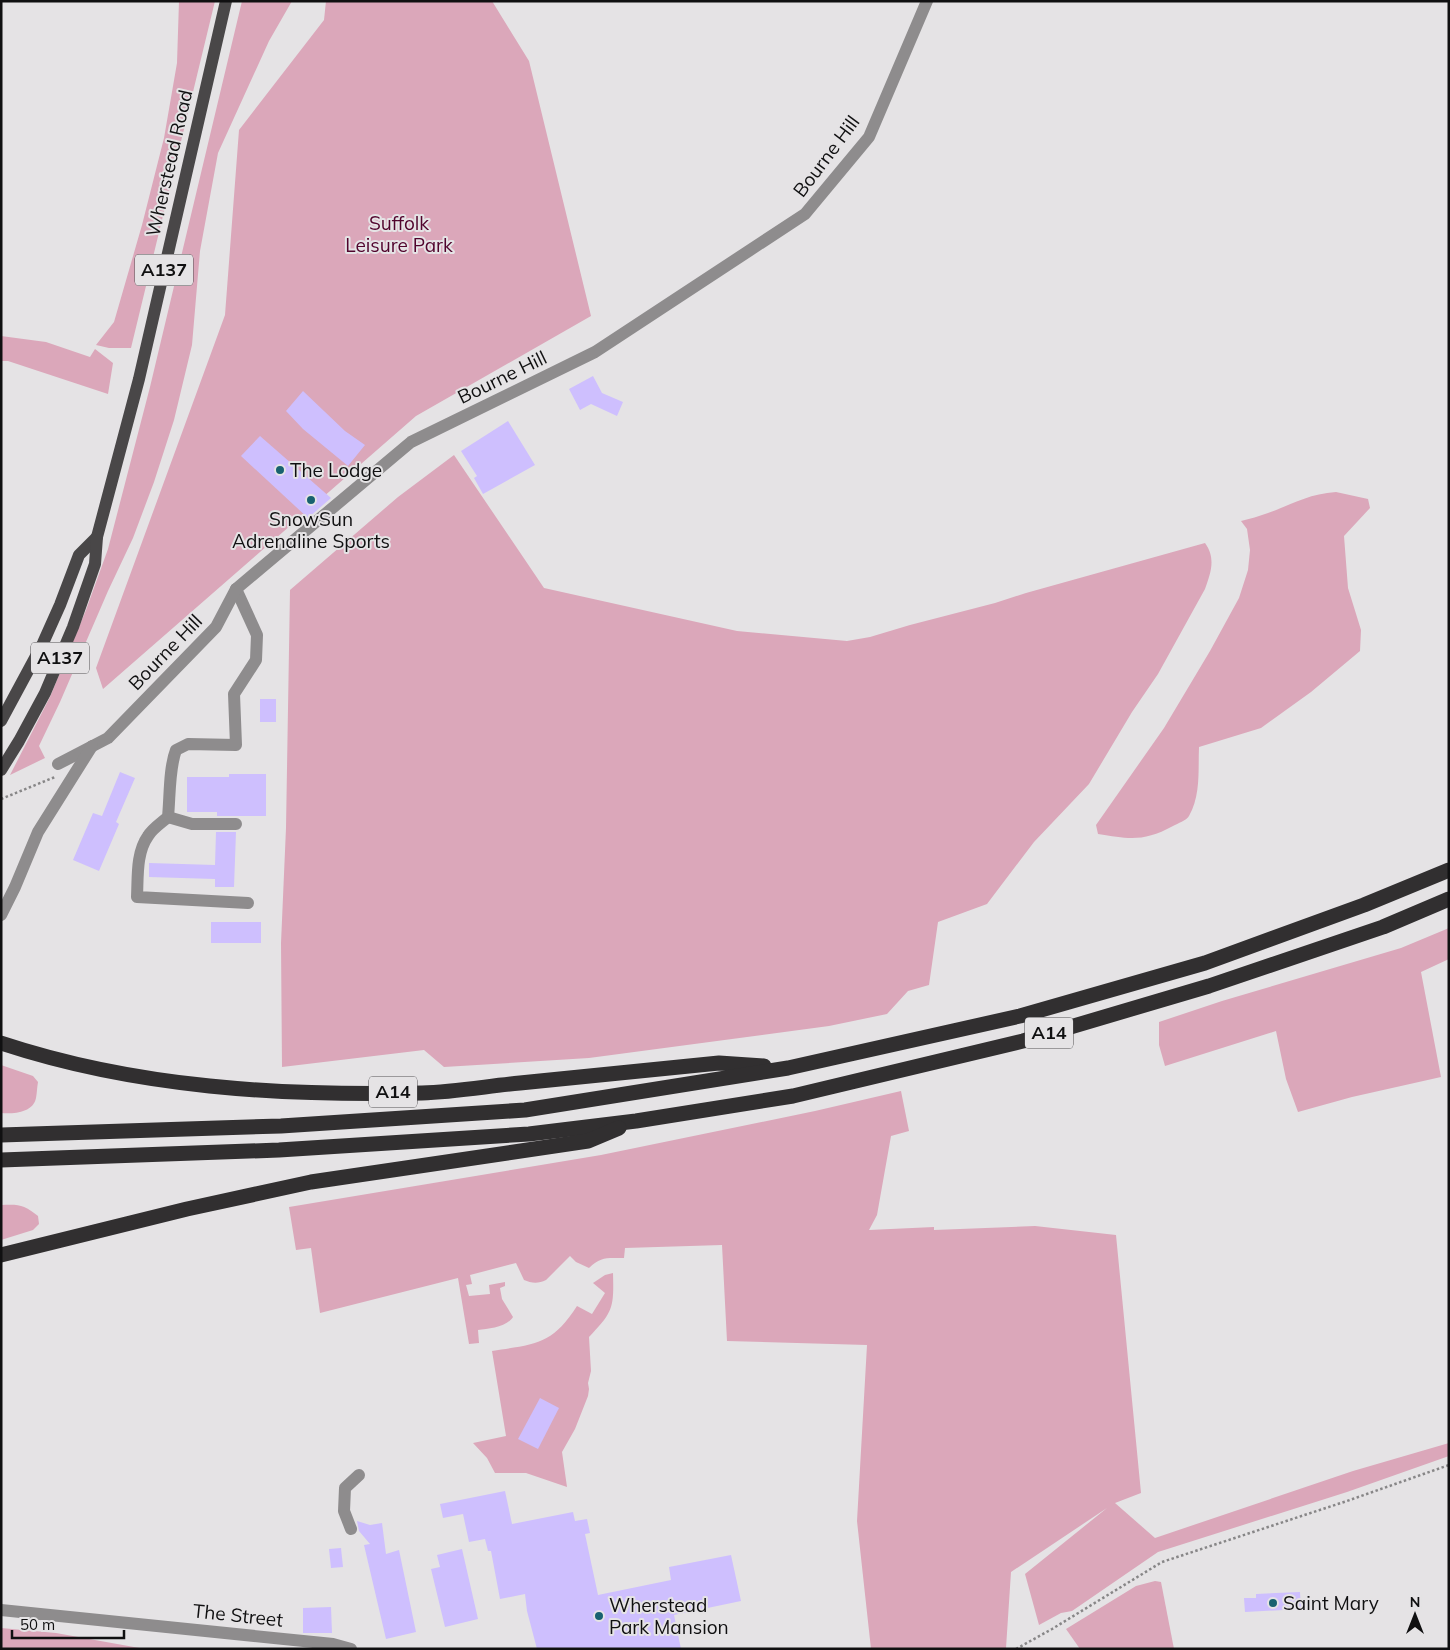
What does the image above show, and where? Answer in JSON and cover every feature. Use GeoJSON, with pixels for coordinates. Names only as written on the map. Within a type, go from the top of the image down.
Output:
{"type":"FeatureCollection","features":[{"type":"Feature","properties":{"kind":"highway","name":"A14"},"geometry":{"type":"LineString","coordinates":[[1,1135],[281,1126],[525,1110],[788,1068],[1020,1016],[1205,963],[1364,905],[1449,870]]}},
{"type":"Feature","properties":{"kind":"highway","name":"A14"},"geometry":{"type":"LineString","coordinates":[[1,1160],[280,1150],[530,1134],[636,1121],[793,1096],[1023,1041],[1209,986],[1383,927],[1449,899]]}},
{"type":"Feature","properties":{"kind":"highway","name":"A14"},"geometry":{"type":"LineString","coordinates":[[1,1043],[78,1066],[156,1080],[271,1092],[424,1092],[719,1063],[788,1068]]}},
{"type":"Feature","properties":{"kind":"highway","name":"A14"},"geometry":{"type":"LineString","coordinates":[[1,1255],[187,1209],[311,1182],[588,1141],[636,1121]]}},
{"type":"Feature","properties":{"kind":"main road","name":"Wherstead Road"},"geometry":{"type":"LineString","coordinates":[[1,770],[45,693],[73,627],[95,564],[96,537],[139,379],[226,1]]}},
{"type":"Feature","properties":{"kind":"main road","name":"Wherstead Road"},"geometry":{"type":"LineString","coordinates":[[1,721],[43,643],[79,555],[96,537]]}},
{"type":"Feature","properties":{"kind":"street","name":"Bourne Hill"},"geometry":{"type":"LineString","coordinates":[[58,764],[108,738],[216,627],[236,589],[411,442],[595,352],[805,214],[869,137],[927,1]]}},
{"type":"Feature","properties":{"kind":"street"},"geometry":{"type":"LineString","coordinates":[[236,589],[257,635],[256,660],[234,694],[236,745],[188,744],[176,750],[171,762],[172,779],[168,817],[148,834],[142,846],[139,858],[138,897],[248,903]]}},
{"type":"Feature","properties":{"kind":"street"},"geometry":{"type":"LineString","coordinates":[[1,915],[38,832],[92,746]]}},
{"type":"Feature","properties":{"kind":"street"},"geometry":{"type":"LineString","coordinates":[[168,817],[192,824],[236,824]]}},
{"type":"Feature","properties":{"kind":"street"},"geometry":{"type":"LineString","coordinates":[[351,1529],[344,1511],[346,1488],[359,1475]]}},
{"type":"Feature","properties":{"kind":"street","name":"The Street"},"geometry":{"type":"LineString","coordinates":[[1,1610],[323,1643],[350,1649]]}},
{"type":"Feature","properties":{"kind":"path"},"geometry":{"type":"LineString","coordinates":[[1,799],[37,785]]}},
{"type":"Feature","properties":{"kind":"path"},"geometry":{"type":"LineString","coordinates":[[1016,1649],[1162,1562],[1449,1465]]}},
{"type":"Feature","properties":{"kind":"green space"},"geometry":{"type":"Polygon","coordinates":[[[179,1],[215,1],[131,348],[109,348],[96,345],[114,322],[142,225],[164,138],[177,63],[179,1]]]}},
{"type":"Feature","properties":{"kind":"green space"},"geometry":{"type":"Polygon","coordinates":[[[242,1],[292,1],[269,41],[218,153],[200,251],[192,345],[174,420],[133,538],[39,746],[45,758],[10,775],[50,697],[86,610],[108,549],[150,387],[242,1]]]}},
{"type":"Feature","properties":{"kind":"green space","name":"Suffolk Leisure Park"},"geometry":{"type":"Polygon","coordinates":[[[326,1],[492,1],[529,61],[591,316],[416,416],[103,689],[96,668],[225,315],[239,130],[324,20],[326,1]]]}},
{"type":"Feature","properties":{"kind":"green space"},"geometry":{"type":"Polygon","coordinates":[[[1,336],[46,342],[90,357],[95,349],[113,363],[108,394],[8,361],[1,361],[1,336]]]}},
{"type":"Feature","properties":{"kind":"green space"},"geometry":{"type":"Polygon","coordinates":[[[454,455],[544,588],[737,631],[847,641],[870,637],[1205,543],[1210,554],[1211,571],[1205,589],[1158,674],[1132,712],[1089,784],[1034,842],[987,904],[938,922],[929,985],[908,991],[887,1014],[829,1026],[589,1058],[444,1067],[424,1050],[282,1067],[281,943],[286,828],[290,590],[398,497],[454,455]]]}},
{"type":"Feature","properties":{"kind":"green space"},"geometry":{"type":"Polygon","coordinates":[[[1336,492],[1368,499],[1370,508],[1344,536],[1348,588],[1361,630],[1360,651],[1311,692],[1261,728],[1199,747],[1197,791],[1193,808],[1186,819],[1163,831],[1145,837],[1128,838],[1098,834],[1096,825],[1164,728],[1239,598],[1248,570],[1250,550],[1247,529],[1241,521],[1309,497],[1336,492]]]}},
{"type":"Feature","properties":{"kind":"green space"},"geometry":{"type":"Polygon","coordinates":[[[1449,928],[1449,959],[1421,972],[1441,1077],[1352,1097],[1298,1112],[1286,1079],[1276,1031],[1165,1066],[1159,1045],[1159,1022],[1222,1001],[1401,948],[1449,928]]]}},
{"type":"Feature","properties":{"kind":"green space"},"geometry":{"type":"Polygon","coordinates":[[[1,1065],[33,1076],[38,1082],[36,1098],[27,1110],[17,1113],[1,1113],[1,1065]]]}},
{"type":"Feature","properties":{"kind":"green space"},"geometry":{"type":"Polygon","coordinates":[[[901,1091],[909,1131],[891,1136],[877,1215],[869,1230],[934,1227],[934,1230],[1035,1226],[1116,1235],[1141,1493],[1115,1503],[1155,1538],[1353,1471],[1449,1443],[1449,1456],[1347,1492],[1158,1552],[1072,1611],[1061,1613],[1039,1625],[1025,1574],[1107,1508],[1011,1572],[1006,1648],[871,1649],[857,1521],[867,1345],[727,1341],[722,1245],[625,1248],[624,1258],[601,1260],[589,1268],[576,1262],[570,1256],[546,1280],[537,1283],[524,1280],[516,1263],[470,1275],[472,1284],[466,1285],[469,1296],[490,1294],[489,1285],[505,1282],[505,1286],[500,1288],[502,1299],[513,1317],[502,1325],[478,1330],[479,1343],[469,1344],[458,1278],[320,1313],[311,1248],[296,1250],[289,1207],[601,1155],[815,1111],[901,1091]]]}},
{"type":"Feature","properties":{"kind":"green space"},"geometry":{"type":"Polygon","coordinates":[[[1,1205],[25,1207],[38,1216],[39,1224],[33,1230],[1,1240],[1,1205]]]}},
{"type":"Feature","properties":{"kind":"green space"},"geometry":{"type":"Polygon","coordinates":[[[613,1273],[613,1294],[610,1309],[603,1321],[589,1337],[591,1371],[588,1383],[588,1396],[575,1429],[562,1452],[567,1487],[526,1473],[495,1473],[487,1458],[473,1443],[506,1436],[492,1351],[532,1344],[551,1336],[568,1319],[577,1306],[592,1314],[605,1293],[593,1283],[605,1275],[613,1273]]]}},
{"type":"Feature","properties":{"kind":"green space"},"geometry":{"type":"Polygon","coordinates":[[[1155,1581],[1161,1582],[1174,1649],[1080,1649],[1066,1629],[1136,1586],[1155,1581]]]}},
{"type":"Feature","properties":{"kind":"green space"},"geometry":{"type":"Polygon","coordinates":[[[1,1628],[56,1633],[145,1649],[1,1649],[1,1628]]]}},
{"type":"Feature","properties":{"kind":"building"},"geometry":{"type":"Polygon","coordinates":[[[593,376],[602,393],[623,402],[617,416],[591,404],[580,410],[569,389],[593,376]]]}},
{"type":"Feature","properties":{"kind":"building"},"geometry":{"type":"Polygon","coordinates":[[[303,391],[345,431],[365,445],[348,466],[303,429],[286,411],[303,391]]]}},
{"type":"Feature","properties":{"kind":"building"},"geometry":{"type":"Polygon","coordinates":[[[508,421],[535,465],[483,494],[474,478],[477,476],[461,451],[508,421]]]}},
{"type":"Feature","properties":{"kind":"building"},"geometry":{"type":"Polygon","coordinates":[[[260,436],[331,498],[308,518],[241,456],[260,436]]]}},
{"type":"Feature","properties":{"kind":"building"},"geometry":{"type":"Polygon","coordinates":[[[260,699],[276,699],[276,722],[260,722],[260,699]]]}},
{"type":"Feature","properties":{"kind":"building"},"geometry":{"type":"Polygon","coordinates":[[[120,772],[135,778],[116,822],[119,824],[99,871],[73,860],[93,813],[102,816],[120,772]]]}},
{"type":"Feature","properties":{"kind":"building"},"geometry":{"type":"Polygon","coordinates":[[[229,774],[266,774],[266,816],[217,816],[217,812],[187,812],[187,777],[229,777],[229,774]]]}},
{"type":"Feature","properties":{"kind":"building"},"geometry":{"type":"Polygon","coordinates":[[[216,832],[236,832],[234,887],[215,887],[215,879],[149,877],[149,863],[215,865],[216,832]]]}},
{"type":"Feature","properties":{"kind":"building"},"geometry":{"type":"Polygon","coordinates":[[[211,922],[261,922],[261,943],[211,943],[211,922]]]}},
{"type":"Feature","properties":{"kind":"building"},"geometry":{"type":"Polygon","coordinates":[[[540,1398],[559,1408],[538,1449],[518,1439],[540,1398]]]}},
{"type":"Feature","properties":{"kind":"building"},"geometry":{"type":"Polygon","coordinates":[[[505,1491],[512,1524],[573,1512],[575,1521],[587,1519],[590,1533],[585,1534],[598,1595],[671,1580],[669,1567],[731,1555],[741,1601],[674,1615],[681,1649],[537,1649],[527,1611],[525,1594],[500,1599],[491,1551],[488,1551],[485,1539],[469,1542],[463,1514],[443,1518],[440,1504],[505,1491]]]}},
{"type":"Feature","properties":{"kind":"building"},"geometry":{"type":"Polygon","coordinates":[[[357,1521],[370,1525],[382,1523],[386,1554],[399,1550],[416,1632],[386,1639],[364,1545],[370,1544],[359,1531],[357,1521]]]}},
{"type":"Feature","properties":{"kind":"building"},"geometry":{"type":"Polygon","coordinates":[[[341,1548],[343,1567],[331,1568],[329,1549],[341,1548]]]}},
{"type":"Feature","properties":{"kind":"building"},"geometry":{"type":"Polygon","coordinates":[[[462,1549],[478,1619],[445,1627],[431,1569],[440,1567],[437,1555],[462,1549]]]}},
{"type":"Feature","properties":{"kind":"building","name":"Saint Mary"},"geometry":{"type":"Polygon","coordinates":[[[1300,1592],[1301,1609],[1245,1612],[1244,1598],[1256,1598],[1256,1594],[1300,1592]]]}},
{"type":"Feature","properties":{"kind":"building"},"geometry":{"type":"Polygon","coordinates":[[[331,1607],[332,1633],[303,1633],[303,1608],[331,1607]]]}},
{"type":"Feature","properties":{"kind":"place","name":"The Lodge"},"geometry":{"type":"Point","coordinates":[280,470]}},
{"type":"Feature","properties":{"kind":"place","name":"SnowSun Adrenaline Sports"},"geometry":{"type":"Point","coordinates":[311,500]}},
{"type":"Feature","properties":{"kind":"place","name":"Saint Mary"},"geometry":{"type":"Point","coordinates":[1273,1603]}},
{"type":"Feature","properties":{"kind":"place","name":"Wherstead Park Mansion"},"geometry":{"type":"Point","coordinates":[599,1616]}}]}
